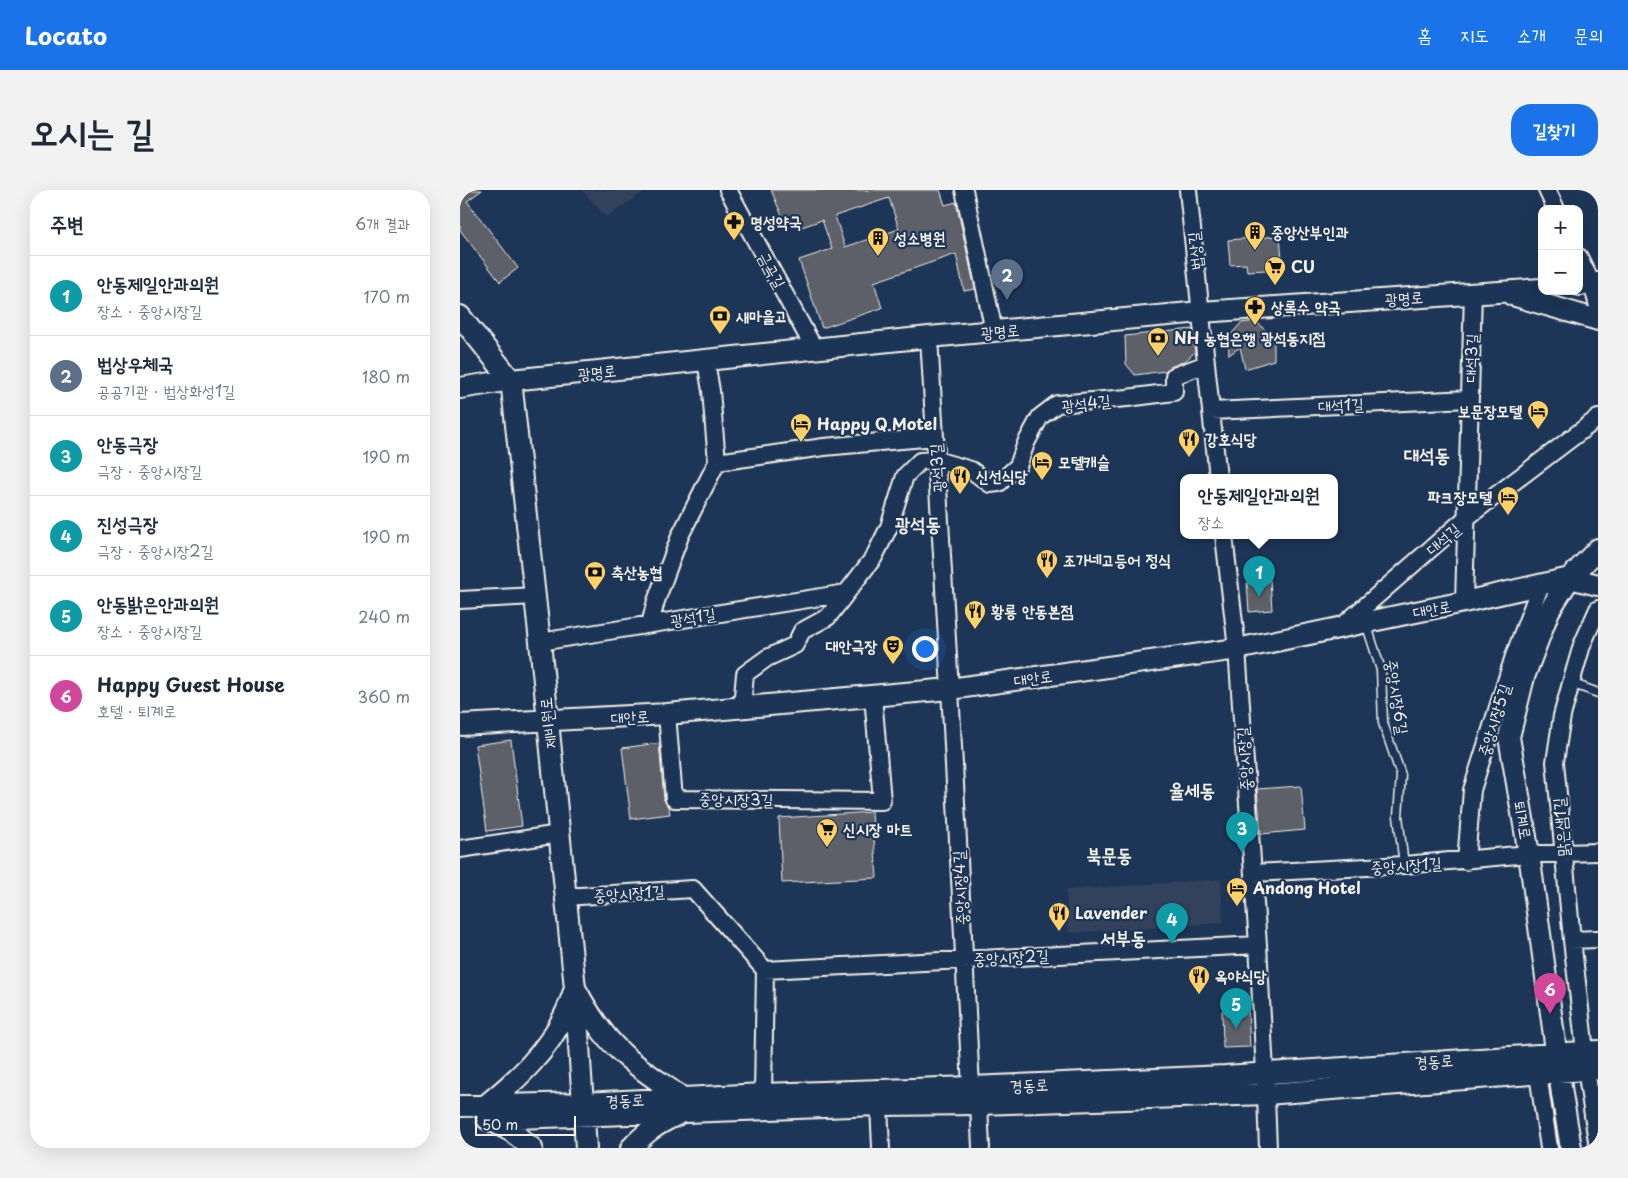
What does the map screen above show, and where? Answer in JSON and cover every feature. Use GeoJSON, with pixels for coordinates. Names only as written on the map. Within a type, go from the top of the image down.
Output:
{"type":"FeatureCollection","features":[{"type":"Feature","properties":{"kind":"street","name":"금곡길"},"geometry":{"type":"LineString","coordinates":[[728,190],[815,350]]}},
{"type":"Feature","properties":{"kind":"street"},"geometry":{"type":"LineString","coordinates":[[964,190],[994,331]]}},
{"type":"Feature","properties":{"kind":"street","name":"법상길"},"geometry":{"type":"LineString","coordinates":[[1188,190],[1201,312]]}},
{"type":"Feature","properties":{"kind":"street"},"geometry":{"type":"LineString","coordinates":[[1547,190],[1554,205]]}},
{"type":"Feature","properties":{"kind":"street"},"geometry":{"type":"LineString","coordinates":[[1583,267],[1598,306]]}},
{"type":"Feature","properties":{"kind":"street","name":"광명로"},"geometry":{"type":"LineString","coordinates":[[460,388],[511,380],[929,337],[1201,312],[1538,288]]}},
{"type":"Feature","properties":{"kind":"street"},"geometry":{"type":"LineString","coordinates":[[1501,292],[1598,320]]}},
{"type":"Feature","properties":{"kind":"street","name":"대석3길"},"geometry":{"type":"LineString","coordinates":[[1464,602],[1473,293]]}},
{"type":"Feature","properties":{"kind":"street"},"geometry":{"type":"LineString","coordinates":[[1201,312],[1218,474]]}},
{"type":"Feature","properties":{"kind":"street"},"geometry":{"type":"LineString","coordinates":[[460,316],[511,380]]}},
{"type":"Feature","properties":{"kind":"street","name":"광석3길"},"geometry":{"type":"LineString","coordinates":[[929,337],[950,690]]}},
{"type":"Feature","properties":{"kind":"street"},"geometry":{"type":"LineString","coordinates":[[650,624],[656,601],[680,536],[717,462],[711,391],[706,361]]}},
{"type":"Feature","properties":{"kind":"street","name":"광석4길"},"geometry":{"type":"LineString","coordinates":[[936,460],[971,470],[990,484],[999,483],[1018,466],[1026,443],[1040,417],[1058,404],[1174,392],[1174,376],[1206,364]]}},
{"type":"Feature","properties":{"kind":"street","name":"제비원로"},"geometry":{"type":"LineString","coordinates":[[511,380],[540,642],[564,898],[575,988],[586,1148]]}},
{"type":"Feature","properties":{"kind":"street","name":"대석1길"},"geometry":{"type":"LineString","coordinates":[[1211,411],[1470,399]]}},
{"type":"Feature","properties":{"kind":"street","name":"대석길"},"geometry":{"type":"LineString","coordinates":[[1339,629],[1466,518],[1598,418]]}},
{"type":"Feature","properties":{"kind":"street"},"geometry":{"type":"LineString","coordinates":[[717,462],[824,447],[935,437]]}},
{"type":"Feature","properties":{"kind":"street"},"geometry":{"type":"LineString","coordinates":[[742,708],[745,674],[767,658],[794,645],[802,631],[828,617],[874,557],[889,527],[904,476],[920,461],[936,460]]}},
{"type":"Feature","properties":{"kind":"street","name":"중앙시장길"},"geometry":{"type":"LineString","coordinates":[[1224,539],[1237,649],[1266,1072],[1268,1148]]}},
{"type":"Feature","properties":{"kind":"street","name":"퇴계로"},"geometry":{"type":"LineString","coordinates":[[1570,1148],[1529,854],[1509,737],[1524,676],[1549,611],[1570,578],[1598,549]]}},
{"type":"Feature","properties":{"kind":"street","name":"대안로"},"geometry":{"type":"LineString","coordinates":[[460,725],[548,722],[667,714],[950,690],[1237,649],[1339,629],[1570,578],[1598,585]]}},
{"type":"Feature","properties":{"kind":"street","name":"중앙시장5길"},"geometry":{"type":"LineString","coordinates":[[1466,861],[1472,790],[1514,656],[1541,584]]}},
{"type":"Feature","properties":{"kind":"street","name":"광석1길"},"geometry":{"type":"LineString","coordinates":[[540,642],[846,593]]}},
{"type":"Feature","properties":{"kind":"street"},"geometry":{"type":"LineString","coordinates":[[460,600],[534,596]]}},
{"type":"Feature","properties":{"kind":"street","name":"맑은샘1길"},"geometry":{"type":"LineString","coordinates":[[1598,609],[1582,645],[1571,683],[1562,716],[1555,762],[1572,940],[1592,1060],[1598,1148]]}},
{"type":"Feature","properties":{"kind":"street","name":"중앙시장4길"},"geometry":{"type":"LineString","coordinates":[[950,690],[963,960],[981,1148]]}},
{"type":"Feature","properties":{"kind":"street","name":"중앙시장3길"},"geometry":{"type":"LineString","coordinates":[[667,714],[674,799],[882,801],[873,696]]}},
{"type":"Feature","properties":{"kind":"street"},"geometry":{"type":"LineString","coordinates":[[460,849],[558,834]]}},
{"type":"Feature","properties":{"kind":"street","name":"중앙시장1길"},"geometry":{"type":"LineString","coordinates":[[1252,873],[1404,866],[1529,854],[1598,852]]}},
{"type":"Feature","properties":{"kind":"street","name":"중앙시장1길"},"geometry":{"type":"LineString","coordinates":[[564,898],[693,889],[765,970]]}},
{"type":"Feature","properties":{"kind":"street"},"geometry":{"type":"LineString","coordinates":[[1572,940],[1598,939]]}},
{"type":"Feature","properties":{"kind":"street","name":"중앙시장2길"},"geometry":{"type":"LineString","coordinates":[[765,970],[1258,945]]}},
{"type":"Feature","properties":{"kind":"street"},"geometry":{"type":"LineString","coordinates":[[763,1094],[765,970]]}},
{"type":"Feature","properties":{"kind":"street"},"geometry":{"type":"LineString","coordinates":[[575,988],[588,1012],[606,1036],[623,1054],[683,1104],[662,1122],[645,1132],[630,1148]]}},
{"type":"Feature","properties":{"kind":"street"},"geometry":{"type":"LineString","coordinates":[[532,1148],[487,1112],[533,1063],[552,1037],[566,1014],[575,988]]}},
{"type":"Feature","properties":{"kind":"street","name":"경동로"},"geometry":{"type":"LineString","coordinates":[[683,1104],[879,1105],[1266,1072],[1592,1060]]}},
{"type":"Feature","properties":{"kind":"street","name":"경동로"},"geometry":{"type":"LineString","coordinates":[[460,1106],[487,1112],[584,1110],[683,1104],[763,1094],[975,1096],[1266,1094],[1538,1074],[1558,1062]]}},
{"type":"Feature","properties":{"kind":"street"},"geometry":{"type":"LineString","coordinates":[[1538,1074],[1549,1148]]}},
{"type":"Feature","properties":{"kind":"street"},"geometry":{"type":"LineString","coordinates":[[879,1105],[881,1148]]}},
{"type":"Feature","properties":{"kind":"street","name":"경동로"},"geometry":{"type":"LineString","coordinates":[[460,1120],[487,1112]]}},
{"type":"Feature","properties":{"kind":"lane","name":"중앙시장6길"},"geometry":{"type":"LineString","coordinates":[[1366,622],[1381,670],[1383,723],[1401,775],[1398,816],[1404,866]]}},
{"type":"Feature","properties":{"kind":"lane"},"geometry":{"type":"LineString","coordinates":[[1571,683],[1598,693]]}},
{"type":"Feature","properties":{"kind":"shaded area"},"geometry":{"type":"Polygon","coordinates":[[[582,190],[644,190],[644,192],[606,217],[582,190]]]}},
{"type":"Feature","properties":{"kind":"shaded area"},"geometry":{"type":"Polygon","coordinates":[[[1221,879],[1223,923],[1069,933],[1066,890],[1221,879]]]}},
{"type":"Feature","properties":{"kind":"building"},"geometry":{"type":"Polygon","coordinates":[[[460,190],[482,190],[467,201],[518,268],[500,282],[460,230],[460,190]]]}},
{"type":"Feature","properties":{"kind":"building","name":"성소병원"},"geometry":{"type":"Polygon","coordinates":[[[771,190],[940,190],[945,205],[956,202],[975,289],[964,291],[956,254],[874,282],[882,308],[822,328],[799,260],[832,249],[822,220],[799,228],[785,223],[771,190]],[[889,198],[835,216],[845,247],[899,229],[889,198]]]}},
{"type":"Feature","properties":{"kind":"building","name":"중앙산부인과"},"geometry":{"type":"Polygon","coordinates":[[[1280,236],[1282,261],[1265,263],[1266,270],[1247,271],[1246,264],[1230,265],[1228,240],[1280,236]]]}},
{"type":"Feature","properties":{"kind":"building"},"geometry":{"type":"Polygon","coordinates":[[[1256,321],[1274,339],[1274,360],[1245,369],[1240,347],[1229,355],[1228,338],[1241,323],[1256,321]]]}},
{"type":"Feature","properties":{"kind":"building","name":"NH 농협은행 광석동지점"},"geometry":{"type":"Polygon","coordinates":[[[1192,329],[1195,352],[1185,361],[1165,371],[1135,375],[1126,364],[1125,336],[1192,329]]]}},
{"type":"Feature","properties":{"kind":"building"},"geometry":{"type":"Polygon","coordinates":[[[1270,580],[1272,610],[1249,612],[1247,583],[1270,580]]]}},
{"type":"Feature","properties":{"kind":"building"},"geometry":{"type":"Polygon","coordinates":[[[511,740],[522,826],[487,831],[475,745],[511,740]]]}},
{"type":"Feature","properties":{"kind":"building"},"geometry":{"type":"Polygon","coordinates":[[[659,743],[664,800],[670,814],[631,819],[622,748],[659,743]]]}},
{"type":"Feature","properties":{"kind":"building"},"geometry":{"type":"Polygon","coordinates":[[[1301,786],[1305,830],[1261,834],[1257,789],[1301,786]]]}},
{"type":"Feature","properties":{"kind":"building","name":"신시장 마트"},"geometry":{"type":"Polygon","coordinates":[[[872,812],[877,878],[782,883],[779,818],[872,812]]]}},
{"type":"Feature","properties":{"kind":"building"},"geometry":{"type":"Polygon","coordinates":[[[1248,1009],[1250,1047],[1223,1048],[1222,1011],[1248,1009]]]}},
{"type":"Feature","properties":{"kind":"place","name":"명성약국"},"geometry":{"type":"Point","coordinates":[734,241]}},
{"type":"Feature","properties":{"kind":"place","name":"중앙산부인과"},"geometry":{"type":"Point","coordinates":[1255,251]}},
{"type":"Feature","properties":{"kind":"place","name":"성소병원"},"geometry":{"type":"Point","coordinates":[878,257]}},
{"type":"Feature","properties":{"kind":"place","name":"CU"},"geometry":{"type":"Point","coordinates":[1275,286]}},
{"type":"Feature","properties":{"kind":"place","name":"법상우체국"},"geometry":{"type":"Point","coordinates":[1007,300]}},
{"type":"Feature","properties":{"kind":"place","name":"상록수 약국"},"geometry":{"type":"Point","coordinates":[1255,326]}},
{"type":"Feature","properties":{"kind":"place","name":"새마을고"},"geometry":{"type":"Point","coordinates":[720,335]}},
{"type":"Feature","properties":{"kind":"place","name":"NH 농협은행 광석동지점"},"geometry":{"type":"Point","coordinates":[1158,357]}},
{"type":"Feature","properties":{"kind":"place","name":"보문장모텔"},"geometry":{"type":"Point","coordinates":[1538,430]}},
{"type":"Feature","properties":{"kind":"place","name":"Happy Q Motel"},"geometry":{"type":"Point","coordinates":[801,443]}},
{"type":"Feature","properties":{"kind":"place","name":"강호식당"},"geometry":{"type":"Point","coordinates":[1189,458]}},
{"type":"Feature","properties":{"kind":"place","name":"모텔캐슬"},"geometry":{"type":"Point","coordinates":[1042,481]}},
{"type":"Feature","properties":{"kind":"place","name":"신선식당"},"geometry":{"type":"Point","coordinates":[960,495]}},
{"type":"Feature","properties":{"kind":"place","name":"파크장모텔"},"geometry":{"type":"Point","coordinates":[1508,516]}},
{"type":"Feature","properties":{"kind":"place","name":"조가네고등어 정식"},"geometry":{"type":"Point","coordinates":[1047,579]}},
{"type":"Feature","properties":{"kind":"place","name":"축산농협"},"geometry":{"type":"Point","coordinates":[595,591]}},
{"type":"Feature","properties":{"kind":"place","name":"안동제일안과의원"},"geometry":{"type":"Point","coordinates":[1259,597]}},
{"type":"Feature","properties":{"kind":"place","name":"황룡 안동본점"},"geometry":{"type":"Point","coordinates":[975,630]}},
{"type":"Feature","properties":{"kind":"place","name":"대안극장"},"geometry":{"type":"Point","coordinates":[893,665]}},
{"type":"Feature","properties":{"kind":"place","name":"신시장 마트"},"geometry":{"type":"Point","coordinates":[827,848]}},
{"type":"Feature","properties":{"kind":"place","name":"안동극장"},"geometry":{"type":"Point","coordinates":[1242,853]}},
{"type":"Feature","properties":{"kind":"place","name":"Andong Hotel"},"geometry":{"type":"Point","coordinates":[1237,907]}},
{"type":"Feature","properties":{"kind":"place","name":"Lavender"},"geometry":{"type":"Point","coordinates":[1059,932]}},
{"type":"Feature","properties":{"kind":"place","name":"진성극장"},"geometry":{"type":"Point","coordinates":[1172,944]}},
{"type":"Feature","properties":{"kind":"place","name":"옥야식당"},"geometry":{"type":"Point","coordinates":[1199,995]}},
{"type":"Feature","properties":{"kind":"place","name":"Happy Guest House"},"geometry":{"type":"Point","coordinates":[1550,1014]}},
{"type":"Feature","properties":{"kind":"place","name":"안동밝은안과의원"},"geometry":{"type":"Point","coordinates":[1236,1029]}},
{"type":"Feature","properties":{"kind":"district","name":"대석동"},"geometry":{"type":"Point","coordinates":[1427,455]}},
{"type":"Feature","properties":{"kind":"district","name":"광석동"},"geometry":{"type":"Point","coordinates":[918,524]}},
{"type":"Feature","properties":{"kind":"district","name":"율세동"},"geometry":{"type":"Point","coordinates":[1192,790]}},
{"type":"Feature","properties":{"kind":"district","name":"북문동"},"geometry":{"type":"Point","coordinates":[1109,855]}},
{"type":"Feature","properties":{"kind":"district","name":"서부동"},"geometry":{"type":"Point","coordinates":[1123,938]}}]}
